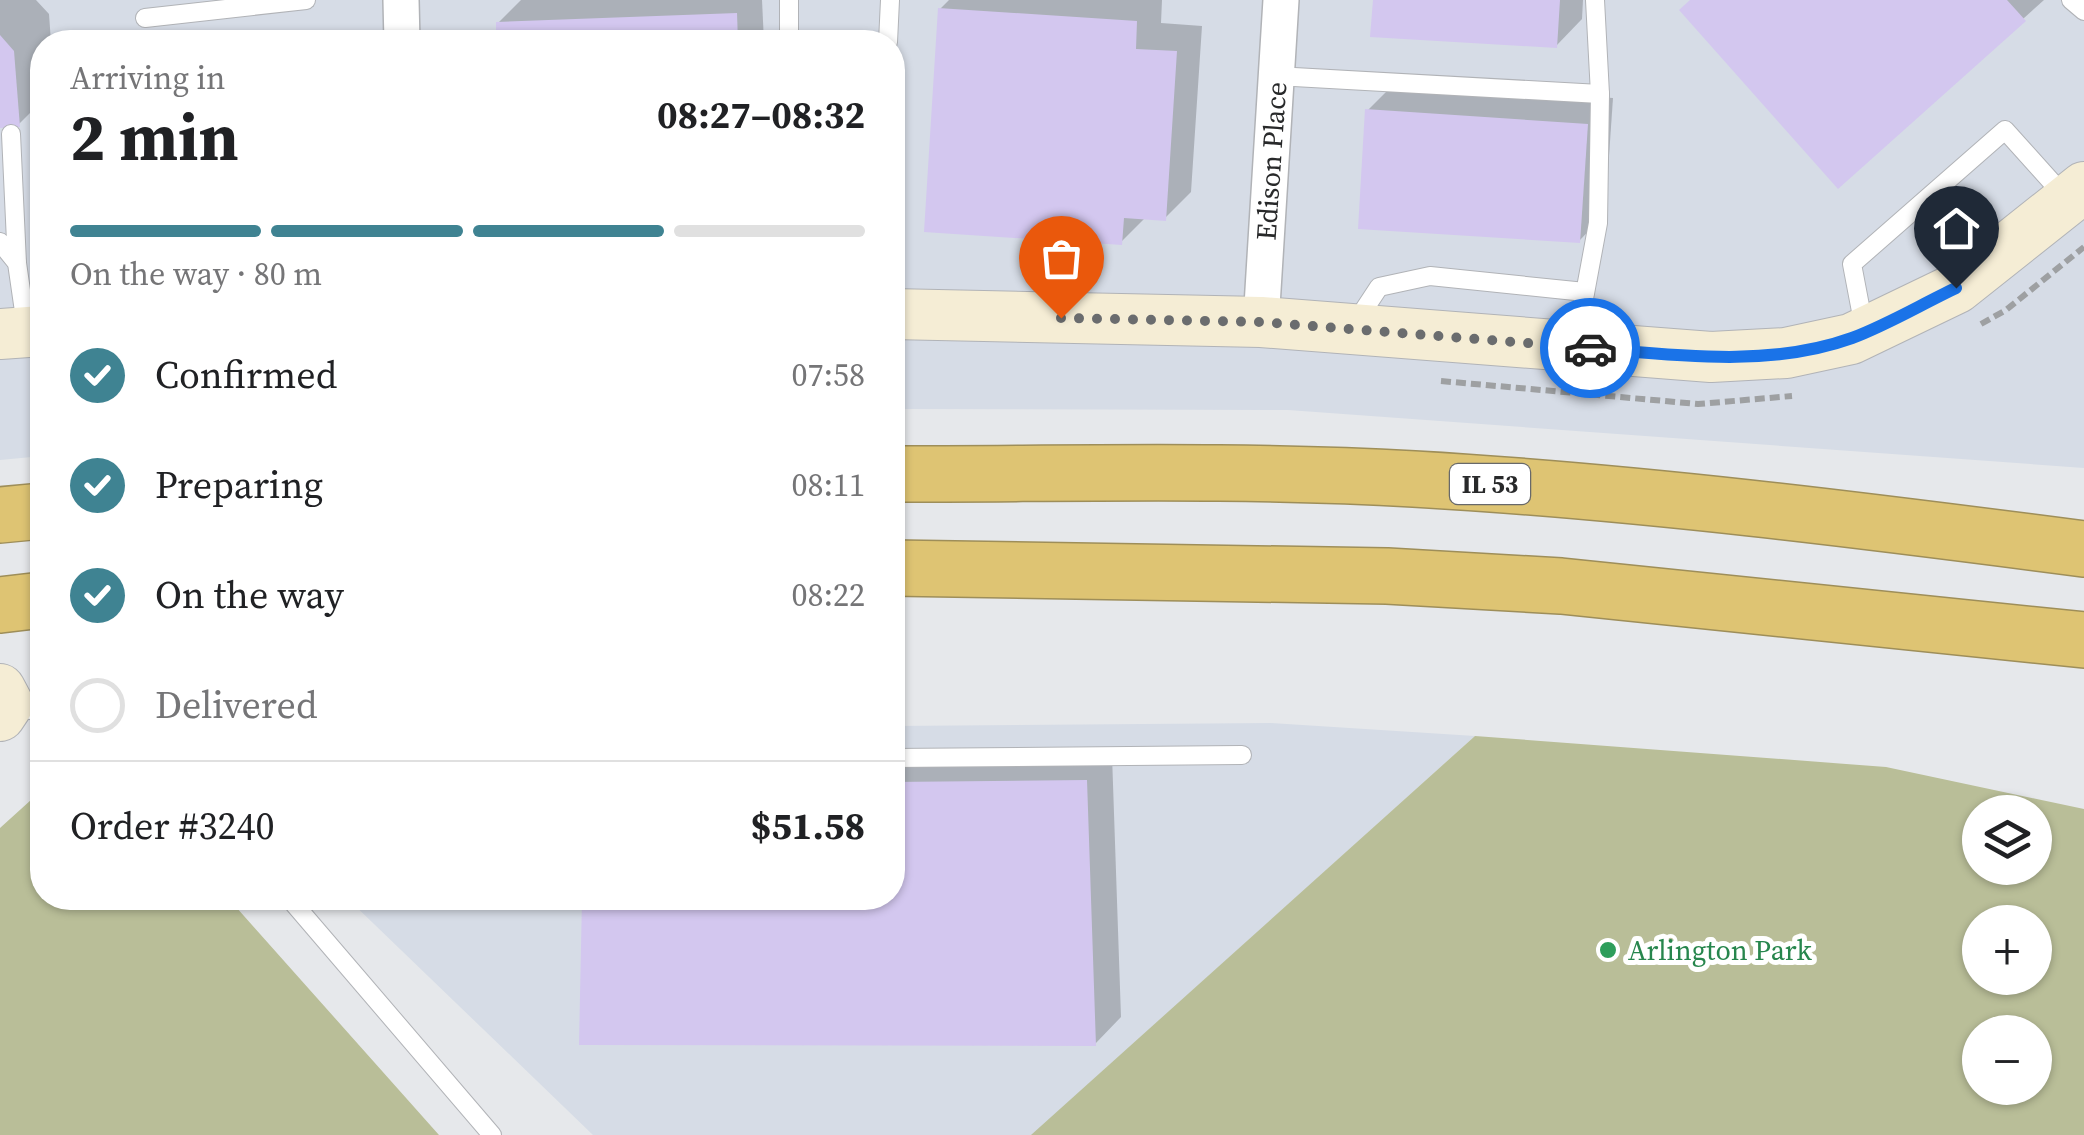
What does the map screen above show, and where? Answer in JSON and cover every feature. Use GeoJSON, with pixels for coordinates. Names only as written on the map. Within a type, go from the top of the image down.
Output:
{"type":"FeatureCollection","features":[{"type":"Feature","properties":{"kind":"highway","name":"IL 53"},"geometry":{"type":"LineString","coordinates":[[905,474],[1279,474],[1412,479],[1624,493],[2084,548]]}},
{"type":"Feature","properties":{"kind":"highway"},"geometry":{"type":"LineString","coordinates":[[0,514],[30,513]]}},
{"type":"Feature","properties":{"kind":"highway"},"geometry":{"type":"LineString","coordinates":[[905,568],[1387,576],[1541,585],[2084,640]]}},
{"type":"Feature","properties":{"kind":"highway"},"geometry":{"type":"LineString","coordinates":[[0,606],[30,602]]}},
{"type":"Feature","properties":{"kind":"main road"},"geometry":{"type":"LineString","coordinates":[[905,314],[1261,322],[1730,356],[1786,353],[1865,332],[1956,288],[2076,194]]}},
{"type":"Feature","properties":{"kind":"street"},"geometry":{"type":"LineString","coordinates":[[401,0],[402,30]]}},
{"type":"Feature","properties":{"kind":"street","name":"Edison Place"},"geometry":{"type":"LineString","coordinates":[[1261,322],[1281,0]]}},
{"type":"Feature","properties":{"kind":"lane"},"geometry":{"type":"LineString","coordinates":[[145,18],[306,0]]}},
{"type":"Feature","properties":{"kind":"lane"},"geometry":{"type":"LineString","coordinates":[[789,0],[789,30]]}},
{"type":"Feature","properties":{"kind":"lane"},"geometry":{"type":"LineString","coordinates":[[889,30],[890,0]]}},
{"type":"Feature","properties":{"kind":"lane"},"geometry":{"type":"LineString","coordinates":[[1576,346],[1598,223],[1600,94],[1595,0]]}},
{"type":"Feature","properties":{"kind":"lane"},"geometry":{"type":"LineString","coordinates":[[2071,0],[2084,12]]}},
{"type":"Feature","properties":{"kind":"lane"},"geometry":{"type":"LineString","coordinates":[[1276,76],[1600,94]]}},
{"type":"Feature","properties":{"kind":"lane"},"geometry":{"type":"LineString","coordinates":[[1865,332],[1852,264],[2004,130],[2076,194]]}},
{"type":"Feature","properties":{"kind":"lane"},"geometry":{"type":"LineString","coordinates":[[10,134],[23,332]]}},
{"type":"Feature","properties":{"kind":"lane"},"geometry":{"type":"LineString","coordinates":[[0,242],[16,263]]}},
{"type":"Feature","properties":{"kind":"lane"},"geometry":{"type":"LineString","coordinates":[[1352,329],[1379,287],[1430,276],[1586,292]]}},
{"type":"Feature","properties":{"kind":"lane"},"geometry":{"type":"LineString","coordinates":[[905,758],[1242,755]]}},
{"type":"Feature","properties":{"kind":"lane"},"geometry":{"type":"LineString","coordinates":[[299,910],[492,1135]]}},
{"type":"Feature","properties":{"kind":"shaded area"},"geometry":{"type":"Polygon","coordinates":[[[0,0],[2084,0],[2084,468],[1288,410],[905,409],[905,30],[30,30],[30,457],[0,460],[0,0]]]}},
{"type":"Feature","properties":{"kind":"shaded area"},"geometry":{"type":"Polygon","coordinates":[[[1271,723],[1475,736],[1032,1135],[593,1135],[359,910],[905,910],[905,726],[1271,723]]]}},
{"type":"Feature","properties":{"kind":"green space","name":"Arlington Park"},"geometry":{"type":"Polygon","coordinates":[[[1475,736],[1886,767],[2018,795],[1962,795],[1962,885],[2052,885],[2052,802],[2084,809],[2084,1135],[1031,1135],[1475,736]]]}},
{"type":"Feature","properties":{"kind":"green space"},"geometry":{"type":"Polygon","coordinates":[[[30,801],[30,910],[239,910],[439,1135],[0,1135],[0,828],[30,801]]]}},
{"type":"Feature","properties":{"kind":"building"},"geometry":{"type":"Polygon","coordinates":[[[1373,0],[1560,0],[1557,48],[1370,37],[1373,0]]]}},
{"type":"Feature","properties":{"kind":"building"},"geometry":{"type":"Polygon","coordinates":[[[1690,0],[2007,0],[2026,21],[1838,189],[1679,10],[1690,0]]]}},
{"type":"Feature","properties":{"kind":"building"},"geometry":{"type":"Polygon","coordinates":[[[938,8],[1137,21],[1136,49],[1177,51],[1166,221],[1124,218],[1122,245],[924,232],[938,8]]]}},
{"type":"Feature","properties":{"kind":"building"},"geometry":{"type":"Polygon","coordinates":[[[737,13],[738,30],[496,30],[496,22],[737,13]]]}},
{"type":"Feature","properties":{"kind":"building"},"geometry":{"type":"Polygon","coordinates":[[[0,35],[14,51],[20,127],[0,128],[0,35]]]}},
{"type":"Feature","properties":{"kind":"building"},"geometry":{"type":"Polygon","coordinates":[[[1365,109],[1588,124],[1580,243],[1358,229],[1365,109]]]}},
{"type":"Feature","properties":{"kind":"building"},"geometry":{"type":"Polygon","coordinates":[[[1087,780],[1096,1046],[579,1045],[582,910],[905,910],[905,782],[1087,780]]]}},
{"type":"Feature","properties":{"kind":"way so far"},"geometry":{"type":"LineString","coordinates":[[1061,318],[1261,322],[1590,348]]}},
{"type":"Feature","properties":{"kind":"place","name":"Arlington Park"},"geometry":{"type":"Point","coordinates":[1608,950]}},
{"type":"Feature","properties":{"kind":"route"},"geometry":{"type":"LineString","coordinates":[[1590,348],[1711,357],[1786,353],[1851,339],[1956,288]]}}]}
